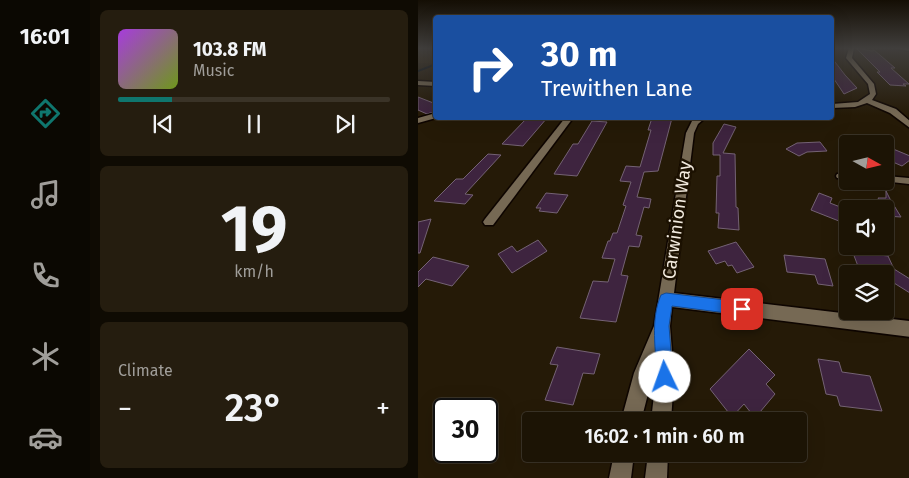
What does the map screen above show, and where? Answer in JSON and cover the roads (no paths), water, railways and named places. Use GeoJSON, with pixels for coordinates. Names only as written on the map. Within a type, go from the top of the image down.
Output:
{"type":"FeatureCollection","features":[{"type":"Feature","properties":{"kind":"street"},"geometry":{"type":"LineString","coordinates":[[834,106],[867,101],[872,96],[874,89],[859,70]]}},
{"type":"Feature","properties":{"kind":"street"},"geometry":{"type":"LineString","coordinates":[[418,83],[433,84]]}},
{"type":"Feature","properties":{"kind":"street"},"geometry":{"type":"LineString","coordinates":[[867,101],[893,112],[910,126]]}},
{"type":"Feature","properties":{"kind":"street"},"geometry":{"type":"LineString","coordinates":[[418,121],[433,116]]}},
{"type":"Feature","properties":{"kind":"street"},"geometry":{"type":"LineString","coordinates":[[489,222],[567,120]]}},
{"type":"Feature","properties":{"kind":"street","name":"Carwinion Way"},"geometry":{"type":"LineString","coordinates":[[662,412],[665,377],[662,326],[690,134],[699,120]]}},
{"type":"Feature","properties":{"kind":"street"},"geometry":{"type":"LineString","coordinates":[[894,180],[910,181]]}},
{"type":"Feature","properties":{"kind":"street"},"geometry":{"type":"LineString","coordinates":[[666,300],[910,329]]}},
{"type":"Feature","properties":{"kind":"street","name":"Carwinion Way"},"geometry":{"type":"LineString","coordinates":[[634,412],[642,373],[662,326]]}},
{"type":"Feature","properties":{"kind":"street"},"geometry":{"type":"LineString","coordinates":[[620,478],[623,462]]}},
{"type":"Feature","properties":{"kind":"street"},"geometry":{"type":"LineString","coordinates":[[656,478],[657,462]]}}]}
